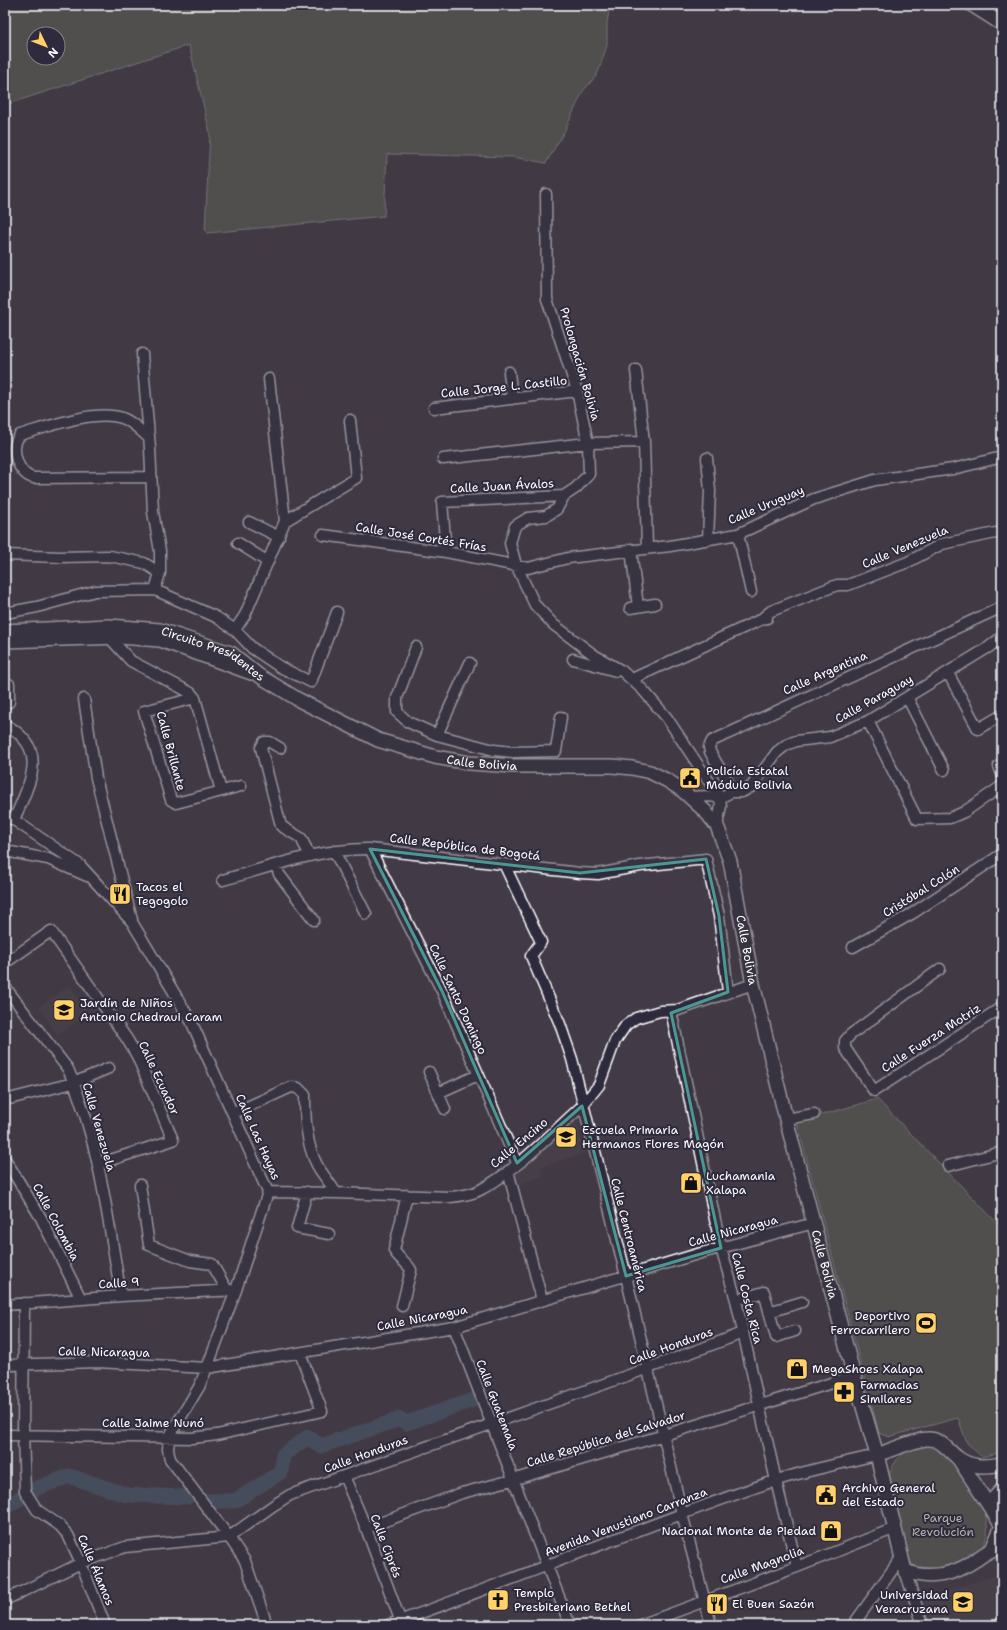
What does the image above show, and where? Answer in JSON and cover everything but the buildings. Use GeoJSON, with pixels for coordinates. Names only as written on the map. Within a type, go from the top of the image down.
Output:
{"type":"FeatureCollection","features":[{"type":"Feature","properties":{"kind":"main road"},"geometry":{"type":"LineString","coordinates":[[972,5],[1002,24]]}},
{"type":"Feature","properties":{"kind":"main road","name":"Circuito Presidentes"},"geometry":{"type":"LineString","coordinates":[[5,631],[109,626],[160,630],[231,653],[258,675]]}},
{"type":"Feature","properties":{"kind":"main road","name":"Circuito Presidentes"},"geometry":{"type":"LineString","coordinates":[[5,641],[109,637],[160,640],[258,675]]}},
{"type":"Feature","properties":{"kind":"main road","name":"Calle Bolivia"},"geometry":{"type":"LineString","coordinates":[[258,675],[299,700],[378,740],[435,757],[469,763],[514,766],[612,766],[650,772],[668,781],[690,798],[705,811],[717,826],[730,861],[753,984],[786,1119],[854,1376],[877,1455],[893,1529],[901,1558]]}},
{"type":"Feature","properties":{"kind":"main road"},"geometry":{"type":"LineString","coordinates":[[871,1436],[882,1445],[897,1448]]}},
{"type":"Feature","properties":{"kind":"main road"},"geometry":{"type":"LineString","coordinates":[[877,1455],[927,1439],[936,1440],[946,1446],[958,1458],[1002,1526],[997,1548],[954,1572],[934,1577],[920,1577],[905,1572],[901,1558]]}},
{"type":"Feature","properties":{"kind":"main road"},"geometry":{"type":"LineString","coordinates":[[880,1470],[886,1459],[897,1448]]}},
{"type":"Feature","properties":{"kind":"main road"},"geometry":{"type":"LineString","coordinates":[[958,1458],[975,1466],[988,1467],[1002,1464]]}},
{"type":"Feature","properties":{"kind":"main road"},"geometry":{"type":"LineString","coordinates":[[988,1504],[1002,1490]]}},
{"type":"Feature","properties":{"kind":"street","name":"Prolongación Bolivia"},"geometry":{"type":"LineString","coordinates":[[546,194],[547,300],[577,391],[588,443],[589,474],[576,488],[564,496],[557,509],[546,516],[528,518],[515,526],[510,543],[516,566],[535,605],[554,625],[588,651],[622,671],[632,679],[667,718],[720,798]]}},
{"type":"Feature","properties":{"kind":"street"},"geometry":{"type":"LineString","coordinates":[[142,354],[150,438],[150,476],[153,512],[160,551],[160,573],[155,590]]}},
{"type":"Feature","properties":{"kind":"street"},"geometry":{"type":"LineString","coordinates":[[636,370],[644,442],[647,548]]}},
{"type":"Feature","properties":{"kind":"street"},"geometry":{"type":"LineString","coordinates":[[509,372],[512,399]]}},
{"type":"Feature","properties":{"kind":"street"},"geometry":{"type":"LineString","coordinates":[[235,630],[245,615],[286,521],[269,379]]}},
{"type":"Feature","properties":{"kind":"street","name":"Calle Jorge L. Castillo"},"geometry":{"type":"LineString","coordinates":[[434,408],[577,391]]}},
{"type":"Feature","properties":{"kind":"street"},"geometry":{"type":"LineString","coordinates":[[150,438],[124,418],[110,416],[65,421],[20,435],[15,441],[14,449],[23,472],[27,477],[150,476]]}},
{"type":"Feature","properties":{"kind":"street"},"geometry":{"type":"LineString","coordinates":[[286,521],[356,478],[350,420]]}},
{"type":"Feature","properties":{"kind":"street"},"geometry":{"type":"LineString","coordinates":[[443,459],[588,443],[644,442]]}},
{"type":"Feature","properties":{"kind":"street"},"geometry":{"type":"LineString","coordinates":[[708,458],[710,491],[708,540]]}},
{"type":"Feature","properties":{"kind":"street","name":"Calle Uruguay"},"geometry":{"type":"LineString","coordinates":[[516,566],[528,568],[568,558],[708,540],[738,534],[814,499],[875,480],[953,468],[1002,458]]}},
{"type":"Feature","properties":{"kind":"street","name":"Calle Juan Ávalos"},"geometry":{"type":"LineString","coordinates":[[446,552],[442,502],[564,496]]}},
{"type":"Feature","properties":{"kind":"street"},"geometry":{"type":"LineString","coordinates":[[249,522],[279,537]]}},
{"type":"Feature","properties":{"kind":"street","name":"Calle Venezuela"},"geometry":{"type":"LineString","coordinates":[[632,679],[760,620],[813,603],[839,591],[848,585],[908,562],[942,544],[996,532]]}},
{"type":"Feature","properties":{"kind":"street"},"geometry":{"type":"LineString","coordinates":[[738,534],[751,592]]}},
{"type":"Feature","properties":{"kind":"street","name":"Calle José Cortés Frías"},"geometry":{"type":"LineString","coordinates":[[323,535],[446,552],[516,566]]}},
{"type":"Feature","properties":{"kind":"street"},"geometry":{"type":"LineString","coordinates":[[238,543],[268,562]]}},
{"type":"Feature","properties":{"kind":"street"},"geometry":{"type":"LineString","coordinates":[[631,549],[634,608],[656,604]]}},
{"type":"Feature","properties":{"kind":"street"},"geometry":{"type":"LineString","coordinates":[[5,555],[60,557],[110,556],[144,563],[160,573]]}},
{"type":"Feature","properties":{"kind":"street"},"geometry":{"type":"LineString","coordinates":[[5,613],[95,590],[155,590],[216,617],[235,630],[252,648],[280,667],[312,682],[337,612]]}},
{"type":"Feature","properties":{"kind":"street","name":"Calle Argentina"},"geometry":{"type":"LineString","coordinates":[[731,792],[729,784],[710,752],[709,747],[712,741],[1002,607]]}},
{"type":"Feature","properties":{"kind":"street"},"geometry":{"type":"LineString","coordinates":[[109,637],[131,661],[191,693],[195,698],[221,791],[241,786]]}},
{"type":"Feature","properties":{"kind":"street","name":"Calle Paraguay"},"geometry":{"type":"LineString","coordinates":[[720,798],[731,792],[742,792],[751,787],[777,752],[786,745],[796,741],[836,735],[868,721],[948,673],[1002,637]]}},
{"type":"Feature","properties":{"kind":"street"},"geometry":{"type":"LineString","coordinates":[[416,647],[397,698],[397,712],[408,722],[437,735],[494,750],[513,752],[556,751],[561,717]]}},
{"type":"Feature","properties":{"kind":"street"},"geometry":{"type":"LineString","coordinates":[[573,659],[613,672],[622,671]]}},
{"type":"Feature","properties":{"kind":"street"},"geometry":{"type":"LineString","coordinates":[[437,735],[470,663]]}},
{"type":"Feature","properties":{"kind":"street"},"geometry":{"type":"LineString","coordinates":[[948,673],[978,729],[1002,715]]}},
{"type":"Feature","properties":{"kind":"street"},"geometry":{"type":"LineString","coordinates":[[7,684],[9,702]]}},
{"type":"Feature","properties":{"kind":"street"},"geometry":{"type":"LineString","coordinates":[[907,697],[944,770]]}},
{"type":"Feature","properties":{"kind":"street","name":"Calle Brillante"},"geometry":{"type":"LineString","coordinates":[[195,698],[144,711],[170,800],[176,803],[221,791]]}},
{"type":"Feature","properties":{"kind":"street"},"geometry":{"type":"LineString","coordinates":[[84,699],[96,778],[132,922]]}},
{"type":"Feature","properties":{"kind":"street"},"geometry":{"type":"LineString","coordinates":[[868,721],[917,819],[950,818],[964,812],[1002,786]]}},
{"type":"Feature","properties":{"kind":"street"},"geometry":{"type":"LineString","coordinates":[[5,725],[13,728],[27,742],[34,760],[29,783],[9,818]]}},
{"type":"Feature","properties":{"kind":"street"},"geometry":{"type":"LineString","coordinates":[[280,748],[270,742],[264,742],[261,748],[281,826],[301,838],[310,856]]}},
{"type":"Feature","properties":{"kind":"street"},"geometry":{"type":"LineString","coordinates":[[513,752],[514,766]]}},
{"type":"Feature","properties":{"kind":"street"},"geometry":{"type":"LineString","coordinates":[[690,798],[712,796],[720,798],[721,806],[717,826]]}},
{"type":"Feature","properties":{"kind":"street","name":"Calle Las Hayas"},"geometry":{"type":"LineString","coordinates":[[9,818],[80,865],[132,922],[191,1022],[234,1114],[268,1192],[232,1290],[207,1368],[199,1387],[169,1437]]}},
{"type":"Feature","properties":{"kind":"street","name":"Calle República de Bogotá"},"geometry":{"type":"LineString","coordinates":[[223,880],[310,856],[352,849],[370,849],[598,874],[640,866],[706,859],[719,916],[728,992]]}},
{"type":"Feature","properties":{"kind":"street","name":"Calle Santo Domingo"},"geometry":{"type":"LineString","coordinates":[[370,849],[442,991],[517,1163]]}},
{"type":"Feature","properties":{"kind":"street"},"geometry":{"type":"LineString","coordinates":[[5,851],[48,859],[89,876]]}},
{"type":"Feature","properties":{"kind":"street"},"geometry":{"type":"LineString","coordinates":[[334,852],[366,914]]}},
{"type":"Feature","properties":{"kind":"street","name":"Cristóbal Colón"},"geometry":{"type":"LineString","coordinates":[[853,947],[913,913],[1002,854]]}},
{"type":"Feature","properties":{"kind":"street","name":"Calle Centroamérica"},"geometry":{"type":"LineString","coordinates":[[504,864],[541,942],[531,956],[560,1024],[572,1059],[582,1106],[626,1276],[682,1514],[706,1600],[711,1625]]}},
{"type":"Feature","properties":{"kind":"street"},"geometry":{"type":"LineString","coordinates":[[276,865],[279,874],[314,920]]}},
{"type":"Feature","properties":{"kind":"street","name":"Calle Ecuador"},"geometry":{"type":"LineString","coordinates":[[5,963],[51,931],[127,1039],[137,1056],[173,1140],[98,1164]]}},
{"type":"Feature","properties":{"kind":"street","name":"Calle Fuerza Motriz"},"geometry":{"type":"LineString","coordinates":[[940,969],[850,1034],[845,1041],[845,1048],[874,1091],[1002,1007]]}},
{"type":"Feature","properties":{"kind":"street","name":"Calle Encino"},"geometry":{"type":"LineString","coordinates":[[268,1192],[336,1192],[450,1197],[479,1191],[508,1171],[582,1106],[593,1094],[599,1084],[615,1041],[626,1025],[636,1018],[660,1011],[678,1010],[753,984]]}},
{"type":"Feature","properties":{"kind":"street","name":"Calle Venezuela"},"geometry":{"type":"LineString","coordinates":[[5,987],[68,1070],[73,1083],[98,1164],[121,1296]]}},
{"type":"Feature","properties":{"kind":"street","name":"Calle Costa Rica"},"geometry":{"type":"LineString","coordinates":[[671,1011],[721,1248],[736,1300],[776,1481],[797,1567]]}},
{"type":"Feature","properties":{"kind":"street"},"geometry":{"type":"LineString","coordinates":[[5,1100],[73,1083],[109,1068]]}},
{"type":"Feature","properties":{"kind":"street"},"geometry":{"type":"LineString","coordinates":[[429,1072],[445,1109]]}},
{"type":"Feature","properties":{"kind":"street"},"geometry":{"type":"LineString","coordinates":[[438,1093],[478,1075]]}},
{"type":"Feature","properties":{"kind":"street"},"geometry":{"type":"LineString","coordinates":[[234,1114],[291,1087],[298,1088],[305,1095],[305,1118],[309,1142],[317,1164],[336,1192]]}},
{"type":"Feature","properties":{"kind":"street"},"geometry":{"type":"LineString","coordinates":[[786,1119],[814,1114]]}},
{"type":"Feature","properties":{"kind":"street"},"geometry":{"type":"LineString","coordinates":[[948,1166],[1002,1152]]}},
{"type":"Feature","properties":{"kind":"street","name":"Calle Colombia"},"geometry":{"type":"LineString","coordinates":[[5,1159],[41,1218],[81,1299]]}},
{"type":"Feature","properties":{"kind":"street"},"geometry":{"type":"LineString","coordinates":[[508,1171],[542,1300]]}},
{"type":"Feature","properties":{"kind":"street"},"geometry":{"type":"LineString","coordinates":[[140,1185],[149,1245],[190,1261],[212,1264],[232,1290]]}},
{"type":"Feature","properties":{"kind":"street"},"geometry":{"type":"LineString","coordinates":[[307,1192],[296,1228],[329,1234]]}},
{"type":"Feature","properties":{"kind":"street"},"geometry":{"type":"LineString","coordinates":[[402,1306],[411,1270],[408,1265],[398,1257],[394,1250],[407,1195]]}},
{"type":"Feature","properties":{"kind":"street","name":"Calle Nicaragua"},"geometry":{"type":"LineString","coordinates":[[5,1365],[96,1362],[207,1368],[454,1327],[721,1248],[814,1223]]}},
{"type":"Feature","properties":{"kind":"street","name":"Calle 9"},"geometry":{"type":"LineString","coordinates":[[5,1305],[121,1296],[232,1290]]}},
{"type":"Feature","properties":{"kind":"street"},"geometry":{"type":"LineString","coordinates":[[736,1300],[764,1292],[776,1337],[795,1331]]}},
{"type":"Feature","properties":{"kind":"street"},"geometry":{"type":"LineString","coordinates":[[769,1312],[802,1302]]}},
{"type":"Feature","properties":{"kind":"street","name":"Calle Álamos"},"geometry":{"type":"LineString","coordinates":[[24,1304],[23,1435],[25,1491],[37,1510],[59,1525],[68,1535],[81,1563],[105,1625]]}},
{"type":"Feature","properties":{"kind":"street","name":"Calle Guatemala"},"geometry":{"type":"LineString","coordinates":[[454,1327],[512,1480],[570,1625]]}},
{"type":"Feature","properties":{"kind":"street","name":"Calle Honduras"},"geometry":{"type":"LineString","coordinates":[[229,1537],[290,1495],[490,1423],[648,1369],[743,1333]]}},
{"type":"Feature","properties":{"kind":"street","name":"Calle Jaime Nunó"},"geometry":{"type":"LineString","coordinates":[[5,1435],[192,1438],[217,1435],[322,1411],[300,1353]]}},
{"type":"Feature","properties":{"kind":"street","name":"Calle República del Salvador"},"geometry":{"type":"LineString","coordinates":[[366,1528],[462,1493],[512,1480],[664,1435],[854,1376]]}},
{"type":"Feature","properties":{"kind":"street"},"geometry":{"type":"LineString","coordinates":[[169,1437],[168,1449],[170,1459],[229,1537],[245,1562],[267,1625]]}},
{"type":"Feature","properties":{"kind":"street","name":"Avenida Venustiano Carranza"},"geometry":{"type":"LineString","coordinates":[[388,1625],[401,1623],[682,1514],[776,1481],[877,1455]]}},
{"type":"Feature","properties":{"kind":"street","name":"Calle Ciprés"},"geometry":{"type":"LineString","coordinates":[[344,1476],[366,1528],[401,1623]]}},
{"type":"Feature","properties":{"kind":"street","name":"Calle Magnolia"},"geometry":{"type":"LineString","coordinates":[[640,1625],[797,1567],[893,1529]]}},
{"type":"Feature","properties":{"kind":"street"},"geometry":{"type":"LineString","coordinates":[[5,1600],[81,1563],[124,1546],[229,1537]]}},
{"type":"Feature","properties":{"kind":"street"},"geometry":{"type":"LineString","coordinates":[[853,1625],[901,1558]]}},
{"type":"Feature","properties":{"kind":"street"},"geometry":{"type":"LineString","coordinates":[[905,1572],[923,1625]]}},
{"type":"Feature","properties":{"kind":"highlighted area"},"geometry":{"type":"Polygon","coordinates":[[[370,849],[580,873],[706,859],[719,916],[728,992],[671,1013],[721,1248],[626,1276],[582,1106],[517,1163],[442,991],[370,849]]]}},
{"type":"Feature","properties":{"kind":"shaded area","name":"Jardín de Niños Antonio Chedraui Caram"},"geometry":{"type":"Polygon","coordinates":[[[70,986],[88,1013],[58,1035],[39,1007],[70,986]]]}},
{"type":"Feature","properties":{"kind":"shaded area","name":"Escuela Primaria Hermanos Flores Magón"},"geometry":{"type":"Polygon","coordinates":[[[573,1119],[577,1122],[584,1153],[540,1167],[542,1176],[513,1186],[510,1171],[573,1119]]]}},
{"type":"Feature","properties":{"kind":"shaded area","name":"Universidad Veracruzana"},"geometry":{"type":"Polygon","coordinates":[[[1002,1573],[1002,1625],[928,1625],[923,1606],[925,1598],[1002,1573]]]}},
{"type":"Feature","properties":{"kind":"green space"},"geometry":{"type":"Polygon","coordinates":[[[5,5],[610,5],[607,23],[607,45],[599,70],[596,76],[583,91],[564,132],[546,163],[513,157],[387,154],[384,216],[207,233],[205,229],[210,133],[189,45],[5,105],[5,5]]]}},
{"type":"Feature","properties":{"kind":"green space","name":"Deportivo Ferrocarrilero"},"geometry":{"type":"Polygon","coordinates":[[[877,1099],[1002,1228],[1002,1452],[982,1457],[967,1443],[958,1418],[888,1437],[879,1433],[797,1122],[877,1099]]]}},
{"type":"Feature","properties":{"kind":"green space","name":"Parque Revolución"},"geometry":{"type":"Polygon","coordinates":[[[927,1445],[943,1453],[952,1461],[981,1503],[987,1526],[987,1534],[984,1543],[972,1557],[954,1566],[935,1571],[926,1571],[918,1568],[906,1558],[888,1479],[893,1465],[902,1455],[920,1446],[927,1445]]]}},
{"type":"Feature","properties":{"kind":"waterway"},"geometry":{"type":"LineString","coordinates":[[210,1501],[235,1501],[281,1472],[283,1455],[308,1437],[321,1446],[400,1419],[407,1423],[473,1400]]}},
{"type":"Feature","properties":{"kind":"waterway"},"geometry":{"type":"LineString","coordinates":[[32,1490],[69,1476],[127,1495],[187,1497]]}},
{"type":"Feature","properties":{"kind":"waterway"},"geometry":{"type":"LineString","coordinates":[[5,1507],[23,1496]]}},
{"type":"Feature","properties":{"kind":"place","name":"Policía Estatal Módulo Bolivia"},"geometry":{"type":"Point","coordinates":[690,778]}},
{"type":"Feature","properties":{"kind":"place","name":"Tacos el Tegogolo"},"geometry":{"type":"Point","coordinates":[120,894]}},
{"type":"Feature","properties":{"kind":"place","name":"Jardín de Niños Antonio Chedraui Caram"},"geometry":{"type":"Point","coordinates":[64,1010]}},
{"type":"Feature","properties":{"kind":"place","name":"Escuela Primaria Hermanos Flores Magón"},"geometry":{"type":"Point","coordinates":[566,1137]}},
{"type":"Feature","properties":{"kind":"place","name":"Luchamania Xalapa"},"geometry":{"type":"Point","coordinates":[691,1183]}},
{"type":"Feature","properties":{"kind":"place","name":"Deportivo Ferrocarrilero"},"geometry":{"type":"Point","coordinates":[926,1323]}},
{"type":"Feature","properties":{"kind":"place","name":"MegaShoes Xalapa"},"geometry":{"type":"Point","coordinates":[797,1369]}},
{"type":"Feature","properties":{"kind":"place","name":"Farmacias Similares"},"geometry":{"type":"Point","coordinates":[844,1392]}},
{"type":"Feature","properties":{"kind":"place","name":"Archivo General del Estado"},"geometry":{"type":"Point","coordinates":[826,1495]}},
{"type":"Feature","properties":{"kind":"place","name":"Nacional Monte de Piedad"},"geometry":{"type":"Point","coordinates":[831,1531]}},
{"type":"Feature","properties":{"kind":"place","name":"Templo Presbiteriano Bethel"},"geometry":{"type":"Point","coordinates":[498,1600]}},
{"type":"Feature","properties":{"kind":"place","name":"Universidad Veracruzana"},"geometry":{"type":"Point","coordinates":[963,1602]}},
{"type":"Feature","properties":{"kind":"place","name":"El Buen Sazón"},"geometry":{"type":"Point","coordinates":[717,1604]}}]}
